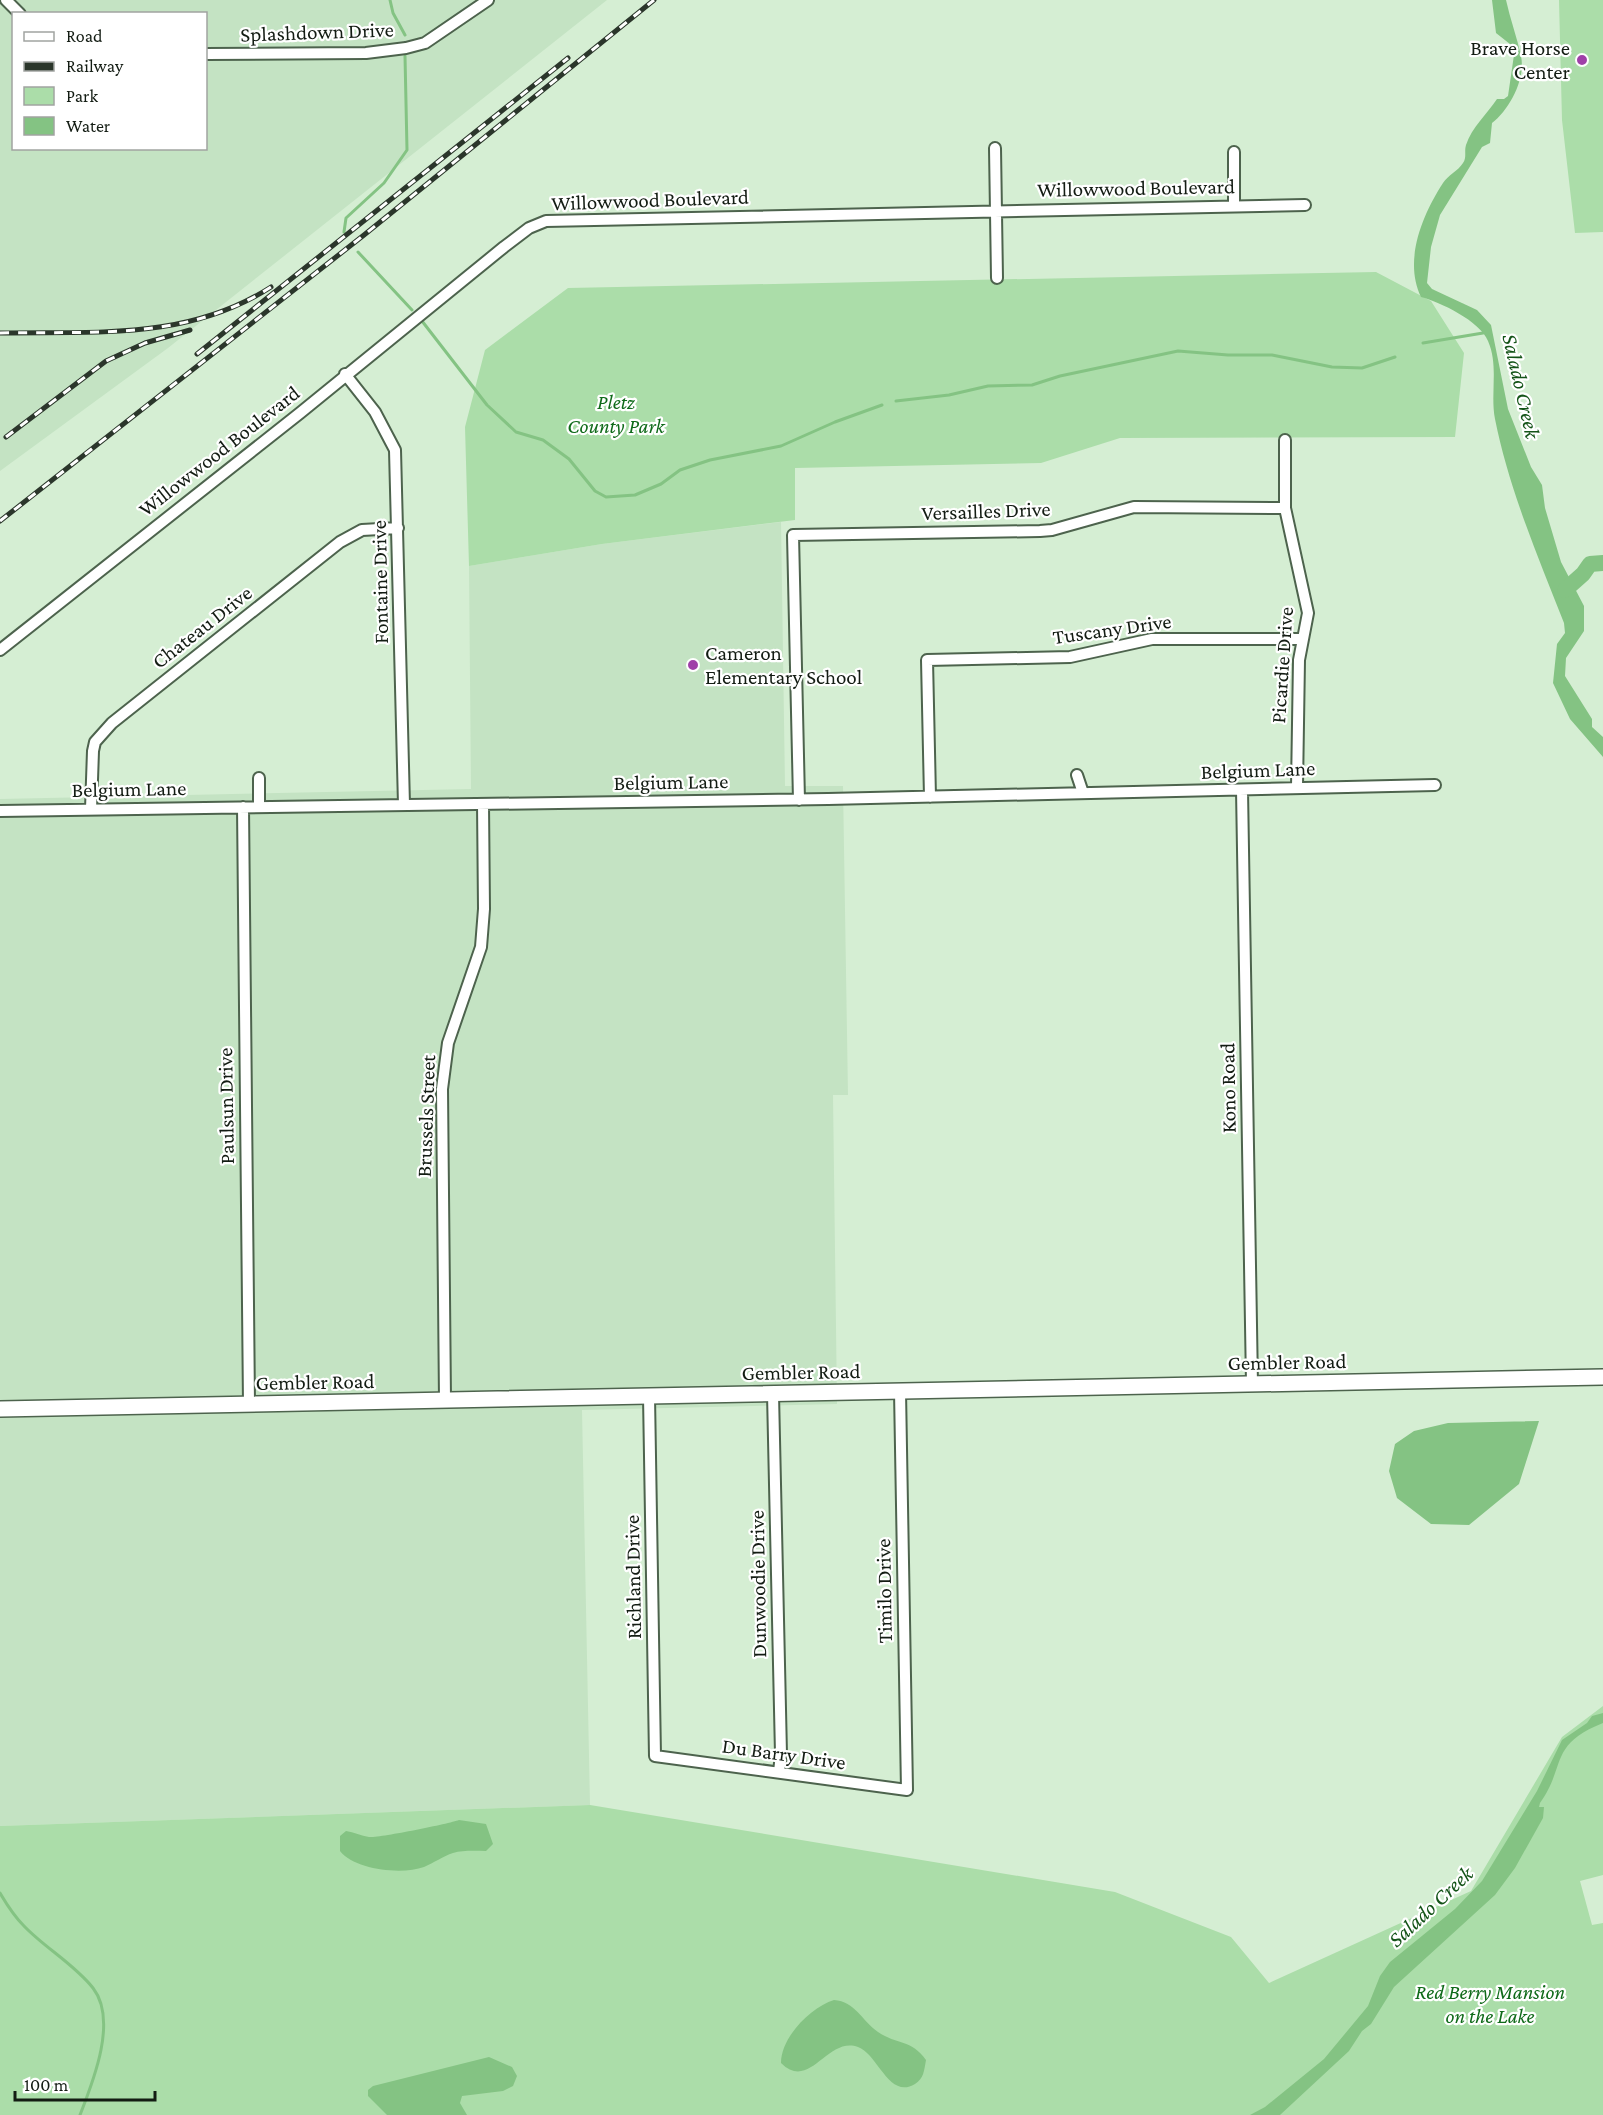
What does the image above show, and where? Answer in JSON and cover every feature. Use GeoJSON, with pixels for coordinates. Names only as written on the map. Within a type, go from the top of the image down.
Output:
{"type":"FeatureCollection","features":[{"type":"Feature","properties":{"kind":"main road","name":"Gembler Road"},"geometry":{"type":"LineString","coordinates":[[0,1409],[1603,1377]]}},
{"type":"Feature","properties":{"kind":"street"},"geometry":{"type":"LineString","coordinates":[[6,0],[18,12]]}},
{"type":"Feature","properties":{"kind":"street","name":"Splashdown Drive"},"geometry":{"type":"LineString","coordinates":[[207,54],[366,53],[406,48],[425,43],[488,0]]}},
{"type":"Feature","properties":{"kind":"street"},"geometry":{"type":"LineString","coordinates":[[995,148],[997,278]]}},
{"type":"Feature","properties":{"kind":"street"},"geometry":{"type":"LineString","coordinates":[[1234,152],[1234,206]]}},
{"type":"Feature","properties":{"kind":"street","name":"Willowwood Boulevard"},"geometry":{"type":"LineString","coordinates":[[0,650],[504,247],[529,228],[546,221],[1305,205]]}},
{"type":"Feature","properties":{"kind":"street","name":"Fontaine Drive"},"geometry":{"type":"LineString","coordinates":[[345,374],[375,412],[392,440],[397,475],[404,805]]}},
{"type":"Feature","properties":{"kind":"street","name":"Picardie Drive"},"geometry":{"type":"LineString","coordinates":[[1285,440],[1285,508],[1308,613],[1302,639],[1297,697],[1297,787]]}},
{"type":"Feature","properties":{"kind":"street","name":"Versailles Drive"},"geometry":{"type":"LineString","coordinates":[[799,800],[793,535],[1052,530],[1134,507],[1285,508]]}},
{"type":"Feature","properties":{"kind":"street","name":"Chateau Drive"},"geometry":{"type":"LineString","coordinates":[[91,809],[95,742],[112,723],[340,542],[362,530],[398,528]]}},
{"type":"Feature","properties":{"kind":"street","name":"Tuscany Drive"},"geometry":{"type":"LineString","coordinates":[[930,797],[927,660],[1070,657],[1152,639],[1302,639]]}},
{"type":"Feature","properties":{"kind":"street"},"geometry":{"type":"LineString","coordinates":[[1077,775],[1083,794]]}},
{"type":"Feature","properties":{"kind":"street"},"geometry":{"type":"LineString","coordinates":[[259,778],[260,807]]}},
{"type":"Feature","properties":{"kind":"street","name":"Belgium Lane"},"geometry":{"type":"LineString","coordinates":[[0,811],[799,800],[1435,785]]}},
{"type":"Feature","properties":{"kind":"street","name":"Kono Road"},"geometry":{"type":"LineString","coordinates":[[1242,790],[1252,1384]]}},
{"type":"Feature","properties":{"kind":"street","name":"Brussels Street"},"geometry":{"type":"LineString","coordinates":[[445,1400],[442,1089],[448,1043],[481,947],[484,928],[483,804]]}},
{"type":"Feature","properties":{"kind":"street","name":"Paulsun Drive"},"geometry":{"type":"LineString","coordinates":[[243,807],[249,1404]]}},
{"type":"Feature","properties":{"kind":"street","name":"Timilo Drive"},"geometry":{"type":"LineString","coordinates":[[900,1391],[907,1790]]}},
{"type":"Feature","properties":{"kind":"street","name":"Dunwoodie Drive"},"geometry":{"type":"LineString","coordinates":[[773,1394],[781,1754],[779,1772]]}},
{"type":"Feature","properties":{"kind":"street","name":"Richland Drive"},"geometry":{"type":"LineString","coordinates":[[649,1396],[655,1756]]}},
{"type":"Feature","properties":{"kind":"street","name":"Du Barry Drive"},"geometry":{"type":"LineString","coordinates":[[655,1756],[907,1790]]}},
{"type":"Feature","properties":{"kind":"shaded area"},"geometry":{"type":"Polygon","coordinates":[[[0,0],[607,0],[168,348],[0,471],[0,0]]]}},
{"type":"Feature","properties":{"kind":"shaded area"},"geometry":{"type":"Polygon","coordinates":[[[781,522],[785,786],[843,786],[848,1095],[833,1095],[837,1404],[582,1410],[590,1805],[0,1826],[0,799],[471,789],[469,566],[602,544],[781,522]]]}},
{"type":"Feature","properties":{"kind":"green space","name":"Brave Horse Center"},"geometry":{"type":"Polygon","coordinates":[[[1559,0],[1603,0],[1603,232],[1575,233],[1562,120],[1559,0]]]}},
{"type":"Feature","properties":{"kind":"green space","name":"Pletz County Park"},"geometry":{"type":"Polygon","coordinates":[[[1376,272],[1431,301],[1464,353],[1455,437],[1120,438],[1041,463],[795,468],[795,520],[602,544],[469,566],[465,427],[485,350],[568,288],[1376,272]]]}},
{"type":"Feature","properties":{"kind":"green space","name":"Red Berry Mansion on the Lake"},"geometry":{"type":"Polygon","coordinates":[[[1603,1706],[1603,1875],[1580,1881],[1592,1925],[1603,1923],[1603,2115],[0,2115],[0,1826],[590,1805],[1115,1892],[1231,1937],[1269,1983],[1471,1891],[1562,1737],[1603,1706]]]}},
{"type":"Feature","properties":{"kind":"water"},"geometry":{"type":"Polygon","coordinates":[[[1492,0],[1506,0],[1521,56],[1519,84],[1510,102],[1492,123],[1490,143],[1482,147],[1440,215],[1431,247],[1427,283],[1432,289],[1477,310],[1491,325],[1508,409],[1531,467],[1542,485],[1545,508],[1561,562],[1584,606],[1584,631],[1566,658],[1565,676],[1592,719],[1592,727],[1603,737],[1603,757],[1570,719],[1553,683],[1557,644],[1565,633],[1564,623],[1508,471],[1495,419],[1494,370],[1488,341],[1477,326],[1468,320],[1438,303],[1421,297],[1416,283],[1415,253],[1429,209],[1445,180],[1463,163],[1466,145],[1476,126],[1497,99],[1504,99],[1508,96],[1515,48],[1496,33],[1492,0]]]}},
{"type":"Feature","properties":{"kind":"water"},"geometry":{"type":"Polygon","coordinates":[[[1539,1421],[1519,1484],[1469,1525],[1431,1524],[1397,1498],[1389,1471],[1395,1444],[1414,1431],[1448,1423],[1539,1421]]]}},
{"type":"Feature","properties":{"kind":"water"},"geometry":{"type":"Polygon","coordinates":[[[1603,1713],[1603,1723],[1574,1739],[1566,1748],[1554,1778],[1540,1803],[1539,1807],[1544,1807],[1543,1818],[1515,1868],[1495,1895],[1394,1987],[1371,2024],[1362,2031],[1349,2051],[1280,2115],[1250,2115],[1265,2107],[1324,2059],[1368,2006],[1380,1976],[1390,1962],[1455,1909],[1482,1881],[1537,1791],[1562,1740],[1587,1723],[1592,1716],[1603,1713]]]}},
{"type":"Feature","properties":{"kind":"water"},"geometry":{"type":"Polygon","coordinates":[[[459,1820],[486,1824],[493,1844],[486,1851],[457,1852],[424,1867],[404,1871],[367,1867],[356,1863],[340,1851],[340,1836],[346,1831],[375,1837],[459,1820]]]}},
{"type":"Feature","properties":{"kind":"water"},"geometry":{"type":"Polygon","coordinates":[[[834,2000],[853,2008],[878,2032],[909,2045],[920,2053],[926,2060],[923,2074],[918,2082],[906,2087],[898,2086],[884,2074],[865,2051],[858,2047],[847,2046],[837,2049],[810,2068],[801,2071],[791,2070],[781,2063],[786,2043],[799,2024],[816,2009],[834,2000]]]}},
{"type":"Feature","properties":{"kind":"water"},"geometry":{"type":"Polygon","coordinates":[[[489,2057],[512,2067],[517,2076],[513,2086],[503,2091],[462,2096],[460,2103],[467,2115],[387,2115],[368,2096],[368,2090],[373,2086],[489,2057]]]}},
{"type":"Feature","properties":{"kind":"waterway"},"geometry":{"type":"LineString","coordinates":[[390,0],[393,13],[405,35]]}},
{"type":"Feature","properties":{"kind":"waterway"},"geometry":{"type":"LineString","coordinates":[[344,232],[346,218],[384,183],[407,150],[405,56]]}},
{"type":"Feature","properties":{"kind":"waterway"},"geometry":{"type":"LineString","coordinates":[[358,252],[412,310]]}},
{"type":"Feature","properties":{"kind":"waterway"},"geometry":{"type":"LineString","coordinates":[[422,321],[487,405],[516,432],[543,440],[569,459],[595,491],[606,497],[635,495],[661,484],[680,470],[710,460],[781,446],[835,422],[882,405]]}},
{"type":"Feature","properties":{"kind":"waterway"},"geometry":{"type":"LineString","coordinates":[[1423,343],[1483,333]]}},
{"type":"Feature","properties":{"kind":"waterway"},"geometry":{"type":"LineString","coordinates":[[896,401],[949,395],[988,386],[1032,385],[1060,376],[1178,351],[1228,355],[1272,355],[1332,367],[1362,368],[1395,357]]}},
{"type":"Feature","properties":{"kind":"waterway"},"geometry":{"type":"LineString","coordinates":[[1565,590],[1583,574],[1590,564],[1603,563]]}},
{"type":"Feature","properties":{"kind":"waterway"},"geometry":{"type":"LineString","coordinates":[[0,1893],[20,1922],[85,1979],[100,2001],[103,2017],[101,2051],[80,2115]]}},
{"type":"Feature","properties":{"kind":"railway"},"geometry":{"type":"LineString","coordinates":[[0,521],[364,235],[654,0]]}},
{"type":"Feature","properties":{"kind":"railway"},"geometry":{"type":"LineString","coordinates":[[197,354],[568,58]]}},
{"type":"Feature","properties":{"kind":"railway"},"geometry":{"type":"LineString","coordinates":[[0,333],[105,332],[173,325],[207,317],[239,304],[271,287]]}},
{"type":"Feature","properties":{"kind":"railway"},"geometry":{"type":"LineString","coordinates":[[6,437],[106,361],[145,343],[190,330]]}},
{"type":"Feature","properties":{"kind":"place","name":"Brave Horse Center"},"geometry":{"type":"Point","coordinates":[1582,60]}},
{"type":"Feature","properties":{"kind":"place","name":"Cameron Elementary School"},"geometry":{"type":"Point","coordinates":[693,665]}},
{"type":"Feature","properties":{"kind":"water label","name":"Salado Creek"},"geometry":{"type":"Point","coordinates":[1522,386]}},
{"type":"Feature","properties":{"kind":"water label","name":"Salado Creek"},"geometry":{"type":"Point","coordinates":[1430,1906]}}]}
